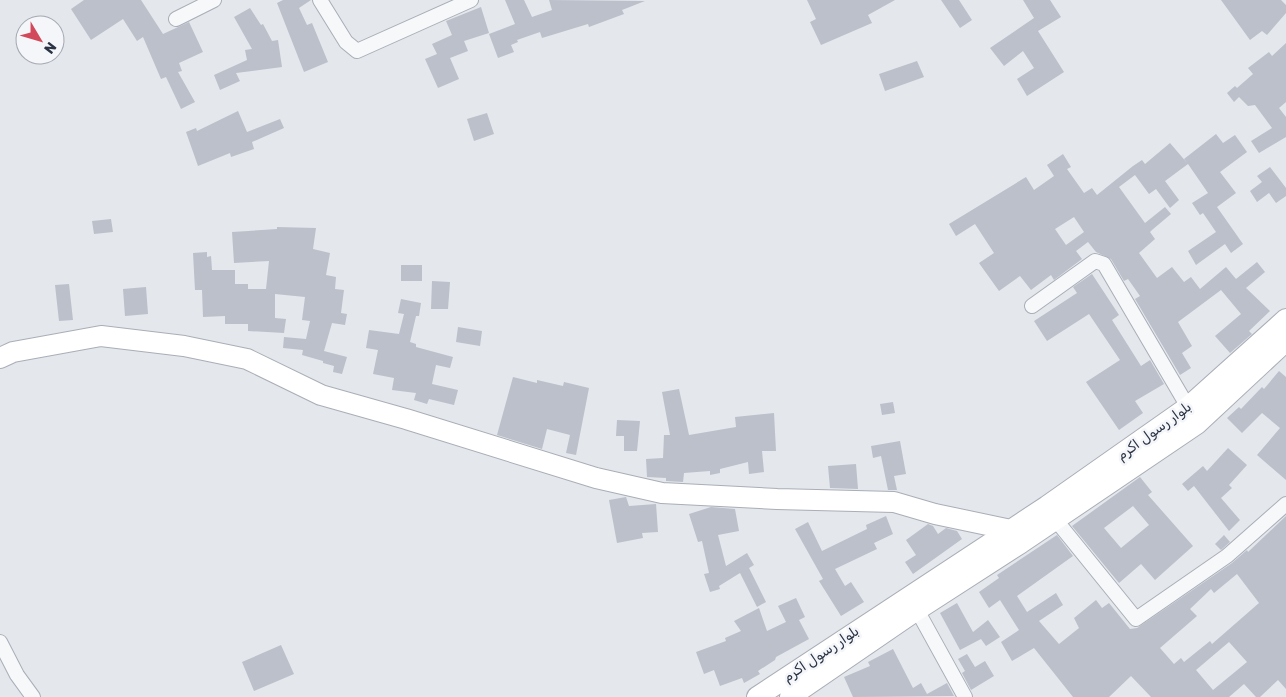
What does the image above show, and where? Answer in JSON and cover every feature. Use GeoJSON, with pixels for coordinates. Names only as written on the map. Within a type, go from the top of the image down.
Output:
{"type":"FeatureCollection","features":[{"type":"Feature","properties":{"kind":"main road","name":"بلوار رسول اکرم"},"geometry":{"type":"LineString","coordinates":[[790,697],[917,610],[1188,407],[1286,319]]}},
{"type":"Feature","properties":{"kind":"main road"},"geometry":{"type":"LineString","coordinates":[[0,358],[13,352],[101,336],[184,346],[247,359],[321,395],[406,419],[596,478],[662,492],[777,499],[894,502],[1016,536]]}},
{"type":"Feature","properties":{"kind":"main road","name":"بلوار رسول اکرم"},"geometry":{"type":"LineString","coordinates":[[757,697],[1016,536],[1055,519],[1197,424],[1286,341]]}},
{"type":"Feature","properties":{"kind":"street"},"geometry":{"type":"LineString","coordinates":[[176,19],[214,0]]}},
{"type":"Feature","properties":{"kind":"street"},"geometry":{"type":"LineString","coordinates":[[320,0],[346,42],[357,51],[471,0]]}},
{"type":"Feature","properties":{"kind":"street"},"geometry":{"type":"LineString","coordinates":[[1032,306],[1095,261],[1104,264],[1188,407]]}},
{"type":"Feature","properties":{"kind":"street"},"geometry":{"type":"LineString","coordinates":[[1055,519],[1136,619],[1227,556],[1286,504]]}},
{"type":"Feature","properties":{"kind":"street"},"geometry":{"type":"LineString","coordinates":[[917,610],[965,697]]}},
{"type":"Feature","properties":{"kind":"street"},"geometry":{"type":"LineString","coordinates":[[0,642],[17,675],[33,697]]}},
{"type":"Feature","properties":{"kind":"building"},"geometry":{"type":"Polygon","coordinates":[[[84,0],[141,0],[163,34],[189,22],[203,52],[179,63],[182,71],[178,72],[195,102],[181,109],[166,77],[161,79],[143,37],[137,41],[123,19],[91,40],[71,9],[84,0]]]}},
{"type":"Feature","properties":{"kind":"building"},"geometry":{"type":"Polygon","coordinates":[[[283,0],[311,0],[299,8],[307,25],[312,23],[328,62],[304,72],[277,3],[283,0]]]}},
{"type":"Feature","properties":{"kind":"building"},"geometry":{"type":"Polygon","coordinates":[[[505,0],[524,0],[532,17],[552,10],[549,0],[645,1],[622,10],[624,14],[589,27],[588,24],[542,38],[540,32],[517,40],[518,42],[511,45],[514,52],[498,58],[489,34],[515,24],[505,0]]]}},
{"type":"Feature","properties":{"kind":"building"},"geometry":{"type":"Polygon","coordinates":[[[807,0],[895,0],[868,15],[872,23],[821,45],[810,22],[816,19],[807,0]]]}},
{"type":"Feature","properties":{"kind":"building"},"geometry":{"type":"Polygon","coordinates":[[[941,0],[959,0],[972,20],[960,28],[941,0]]]}},
{"type":"Feature","properties":{"kind":"building"},"geometry":{"type":"Polygon","coordinates":[[[1023,0],[1050,0],[1061,17],[1038,31],[1064,72],[1027,96],[1017,79],[1034,68],[1023,51],[1004,66],[990,48],[1034,18],[1023,0]]]}},
{"type":"Feature","properties":{"kind":"building"},"geometry":{"type":"Polygon","coordinates":[[[1221,0],[1281,0],[1286,5],[1286,13],[1267,35],[1262,31],[1250,40],[1221,0]]]}},
{"type":"Feature","properties":{"kind":"building"},"geometry":{"type":"Polygon","coordinates":[[[481,7],[489,33],[464,41],[468,51],[450,58],[459,79],[438,88],[425,59],[437,54],[432,44],[452,35],[446,21],[481,7]]]}},
{"type":"Feature","properties":{"kind":"building"},"geometry":{"type":"Polygon","coordinates":[[[250,8],[261,25],[263,24],[272,41],[278,40],[282,67],[236,73],[240,81],[220,90],[214,75],[247,60],[245,50],[252,49],[234,17],[250,8]]]}},
{"type":"Feature","properties":{"kind":"building"},"geometry":{"type":"Polygon","coordinates":[[[1286,43],[1286,102],[1279,108],[1286,117],[1286,137],[1259,153],[1251,141],[1272,128],[1255,105],[1248,106],[1239,97],[1234,102],[1227,93],[1235,86],[1237,88],[1253,74],[1248,68],[1269,52],[1272,56],[1286,43]]]}},
{"type":"Feature","properties":{"kind":"building"},"geometry":{"type":"Polygon","coordinates":[[[917,61],[924,77],[885,91],[879,74],[917,61]]]}},
{"type":"Feature","properties":{"kind":"building"},"geometry":{"type":"Polygon","coordinates":[[[238,111],[247,132],[280,119],[284,128],[252,142],[254,149],[231,157],[230,153],[198,166],[186,132],[196,128],[197,131],[238,111]]]}},
{"type":"Feature","properties":{"kind":"building"},"geometry":{"type":"Polygon","coordinates":[[[487,113],[494,134],[474,141],[467,119],[487,113]]]}},
{"type":"Feature","properties":{"kind":"building"},"geometry":{"type":"Polygon","coordinates":[[[1216,134],[1223,143],[1235,135],[1247,152],[1220,172],[1236,193],[1217,207],[1243,244],[1231,253],[1225,244],[1196,265],[1188,251],[1216,232],[1203,213],[1200,215],[1192,203],[1208,193],[1184,159],[1216,134]]]}},
{"type":"Feature","properties":{"kind":"building"},"geometry":{"type":"Polygon","coordinates":[[[1170,143],[1188,164],[1165,181],[1179,200],[1170,208],[1156,189],[1149,194],[1135,175],[1119,187],[1145,223],[1165,207],[1171,214],[1150,232],[1155,239],[1139,253],[1157,278],[1172,267],[1184,282],[1191,277],[1200,289],[1226,267],[1236,279],[1257,262],[1265,272],[1246,288],[1270,311],[1249,331],[1252,334],[1230,353],[1215,336],[1241,314],[1221,290],[1178,322],[1192,346],[1182,353],[1191,368],[1180,375],[1135,299],[1140,296],[1128,279],[1124,281],[1111,259],[1096,252],[1088,242],[1076,251],[1082,259],[1054,280],[1051,275],[1031,290],[1020,276],[999,291],[979,263],[994,253],[975,224],[956,236],[949,224],[1026,177],[1034,190],[1054,176],[1047,165],[1063,154],[1071,167],[1067,169],[1084,193],[1092,188],[1097,195],[1133,166],[1142,160],[1145,164],[1170,143]],[[1074,217],[1055,229],[1066,245],[1084,232],[1074,217]]]}},
{"type":"Feature","properties":{"kind":"building"},"geometry":{"type":"Polygon","coordinates":[[[1270,167],[1286,188],[1286,196],[1276,203],[1269,193],[1257,202],[1250,191],[1262,182],[1257,176],[1270,167]]]}},
{"type":"Feature","properties":{"kind":"building"},"geometry":{"type":"Polygon","coordinates":[[[111,219],[113,232],[94,234],[92,221],[111,219]]]}},
{"type":"Feature","properties":{"kind":"building"},"geometry":{"type":"Polygon","coordinates":[[[277,227],[316,228],[313,249],[330,253],[326,275],[336,277],[335,289],[344,290],[341,313],[347,314],[345,325],[332,323],[324,351],[347,357],[342,374],[333,372],[334,366],[302,355],[303,350],[283,348],[284,337],[306,339],[310,321],[302,320],[305,297],[275,294],[275,318],[286,319],[284,333],[248,331],[248,324],[225,324],[225,316],[203,317],[202,290],[195,290],[193,253],[207,252],[207,257],[211,256],[212,270],[235,270],[235,284],[248,284],[248,289],[266,289],[269,261],[234,263],[232,232],[277,229],[277,227]]]}},
{"type":"Feature","properties":{"kind":"building"},"geometry":{"type":"Polygon","coordinates":[[[401,265],[422,265],[422,281],[401,281],[401,265]]]}},
{"type":"Feature","properties":{"kind":"building"},"geometry":{"type":"Polygon","coordinates":[[[1092,274],[1119,315],[1112,320],[1141,366],[1150,360],[1164,384],[1135,401],[1143,413],[1119,430],[1086,382],[1120,360],[1089,314],[1047,341],[1034,321],[1077,293],[1073,287],[1092,274]]]}},
{"type":"Feature","properties":{"kind":"building"},"geometry":{"type":"Polygon","coordinates":[[[432,281],[450,282],[448,309],[431,309],[432,281]]]}},
{"type":"Feature","properties":{"kind":"building"},"geometry":{"type":"Polygon","coordinates":[[[69,284],[73,320],[59,321],[55,285],[69,284]]]}},
{"type":"Feature","properties":{"kind":"building"},"geometry":{"type":"Polygon","coordinates":[[[146,287],[148,314],[125,316],[123,289],[146,287]]]}},
{"type":"Feature","properties":{"kind":"building"},"geometry":{"type":"Polygon","coordinates":[[[401,299],[421,303],[419,316],[416,316],[410,342],[416,344],[416,347],[453,357],[450,368],[436,365],[432,384],[458,390],[454,405],[429,399],[427,404],[414,400],[416,393],[392,390],[394,378],[373,374],[378,350],[366,348],[369,330],[399,334],[404,314],[398,313],[401,299]]]}},
{"type":"Feature","properties":{"kind":"building"},"geometry":{"type":"Polygon","coordinates":[[[458,327],[482,331],[480,346],[456,342],[458,327]]]}},
{"type":"Feature","properties":{"kind":"building"},"geometry":{"type":"Polygon","coordinates":[[[1279,371],[1286,377],[1286,480],[1257,455],[1280,428],[1262,413],[1242,433],[1227,418],[1239,407],[1241,409],[1262,387],[1264,389],[1279,371]]]}},
{"type":"Feature","properties":{"kind":"building"},"geometry":{"type":"Polygon","coordinates":[[[513,377],[537,383],[537,380],[563,386],[564,382],[589,388],[576,455],[566,453],[570,435],[547,429],[542,449],[497,435],[513,377]]]}},
{"type":"Feature","properties":{"kind":"building"},"geometry":{"type":"Polygon","coordinates":[[[679,389],[689,435],[736,427],[735,417],[774,413],[776,451],[762,451],[764,472],[749,474],[748,462],[720,469],[720,473],[710,475],[710,471],[684,473],[683,482],[666,481],[666,478],[647,477],[646,459],[663,458],[664,435],[670,435],[662,392],[679,389]]]}},
{"type":"Feature","properties":{"kind":"building"},"geometry":{"type":"Polygon","coordinates":[[[893,402],[895,413],[882,415],[880,404],[893,402]]]}},
{"type":"Feature","properties":{"kind":"building"},"geometry":{"type":"Polygon","coordinates":[[[617,420],[640,421],[637,451],[624,451],[624,436],[616,436],[617,420]]]}},
{"type":"Feature","properties":{"kind":"building"},"geometry":{"type":"Polygon","coordinates":[[[900,441],[906,474],[894,476],[897,490],[888,490],[881,456],[873,458],[871,446],[900,441]]]}},
{"type":"Feature","properties":{"kind":"building"},"geometry":{"type":"Polygon","coordinates":[[[1228,448],[1247,465],[1229,485],[1232,488],[1221,498],[1240,520],[1229,531],[1194,486],[1188,491],[1182,484],[1203,466],[1207,471],[1228,448]]]}},
{"type":"Feature","properties":{"kind":"building"},"geometry":{"type":"Polygon","coordinates":[[[856,464],[858,489],[830,488],[828,466],[856,464]]]}},
{"type":"Feature","properties":{"kind":"building"},"geometry":{"type":"Polygon","coordinates":[[[1140,477],[1152,492],[1148,495],[1193,546],[1155,580],[1141,564],[1119,583],[1072,526],[1140,477]],[[1133,506],[1104,528],[1121,548],[1149,525],[1133,506]]]}},
{"type":"Feature","properties":{"kind":"building"},"geometry":{"type":"Polygon","coordinates":[[[626,497],[629,506],[656,504],[658,532],[642,533],[643,538],[617,543],[609,500],[626,497]]]}},
{"type":"Feature","properties":{"kind":"building"},"geometry":{"type":"Polygon","coordinates":[[[711,507],[735,509],[739,531],[718,535],[726,566],[747,553],[754,565],[749,568],[766,602],[757,607],[740,573],[719,586],[720,589],[710,592],[704,574],[709,573],[702,541],[698,542],[689,514],[711,507]]]}},
{"type":"Feature","properties":{"kind":"building"},"geometry":{"type":"Polygon","coordinates":[[[886,516],[893,534],[874,543],[877,549],[835,569],[845,586],[851,582],[864,602],[841,616],[819,581],[823,579],[795,529],[808,522],[822,551],[867,529],[866,525],[886,516]]]}},
{"type":"Feature","properties":{"kind":"building"},"geometry":{"type":"Polygon","coordinates":[[[1286,516],[1286,689],[1278,680],[1260,697],[1256,697],[1244,684],[1229,697],[1151,697],[1131,676],[1109,697],[1073,697],[1034,648],[1012,661],[1001,642],[1019,630],[1000,600],[989,608],[979,592],[999,578],[997,575],[1057,535],[1073,556],[1017,596],[1027,612],[1056,593],[1063,605],[1039,621],[1059,644],[1079,628],[1074,618],[1096,600],[1102,608],[1109,603],[1130,629],[1137,628],[1232,563],[1247,550],[1248,552],[1286,516]],[[1237,574],[1214,593],[1211,589],[1190,609],[1197,616],[1160,648],[1174,664],[1181,658],[1184,662],[1210,641],[1212,644],[1259,603],[1237,574]],[[1229,642],[1196,670],[1213,690],[1247,662],[1229,642]]]}},
{"type":"Feature","properties":{"kind":"building"},"geometry":{"type":"Polygon","coordinates":[[[928,524],[933,526],[938,534],[946,528],[957,531],[962,539],[913,574],[905,562],[916,555],[906,540],[928,524]]]}},
{"type":"Feature","properties":{"kind":"building"},"geometry":{"type":"Polygon","coordinates":[[[1224,535],[1230,542],[1221,550],[1215,544],[1224,535]]]}},
{"type":"Feature","properties":{"kind":"building"},"geometry":{"type":"Polygon","coordinates":[[[796,598],[805,617],[799,620],[809,639],[776,657],[775,660],[758,671],[760,674],[744,683],[742,678],[720,686],[714,670],[704,674],[696,652],[726,641],[725,638],[741,631],[734,621],[759,608],[767,631],[786,622],[778,606],[796,598]]]}},
{"type":"Feature","properties":{"kind":"building"},"geometry":{"type":"Polygon","coordinates":[[[957,603],[973,632],[988,620],[1000,637],[986,646],[981,639],[960,650],[940,613],[957,603]]]}},
{"type":"Feature","properties":{"kind":"building"},"geometry":{"type":"Polygon","coordinates":[[[281,645],[294,674],[254,691],[242,662],[281,645]]]}},
{"type":"Feature","properties":{"kind":"building"},"geometry":{"type":"Polygon","coordinates":[[[893,649],[913,688],[921,683],[927,694],[947,683],[954,696],[853,697],[844,677],[870,666],[868,662],[893,649]]]}},
{"type":"Feature","properties":{"kind":"building"},"geometry":{"type":"Polygon","coordinates":[[[967,654],[975,667],[985,661],[994,676],[971,690],[962,673],[965,671],[958,659],[967,654]]]}}]}
